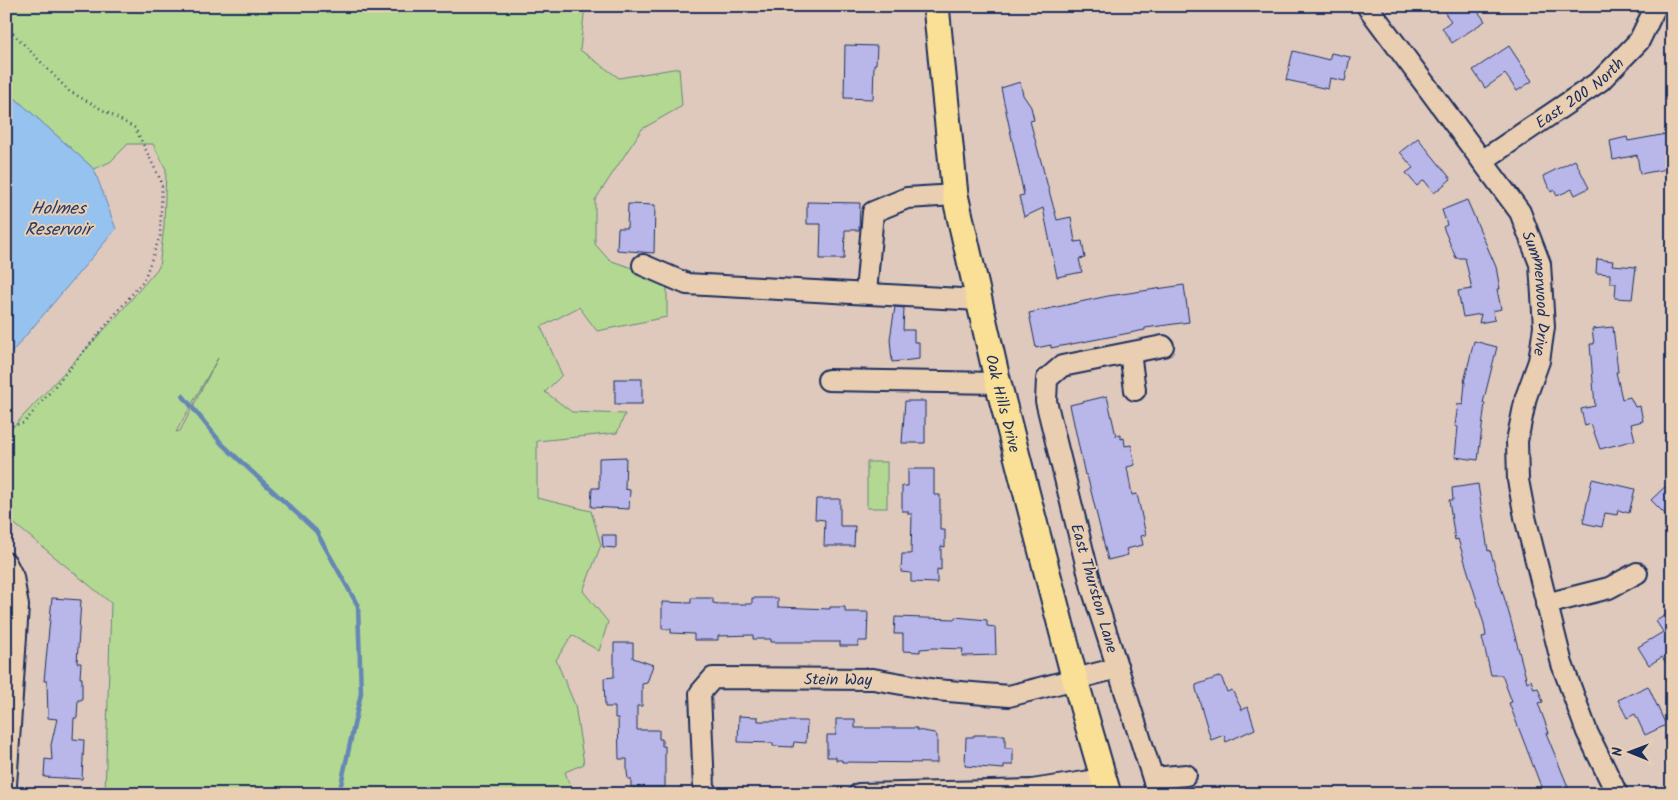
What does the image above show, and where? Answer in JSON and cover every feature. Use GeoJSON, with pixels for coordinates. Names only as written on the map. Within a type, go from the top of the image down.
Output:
{"type":"FeatureCollection","features":[{"type":"Feature","properties":{"kind":"main road","name":"Oak Hills Drive"},"geometry":{"type":"LineString","coordinates":[[936,6],[955,195],[998,383],[1075,680],[1106,786]]}},
{"type":"Feature","properties":{"kind":"street","name":"Summerwood Drive"},"geometry":{"type":"LineString","coordinates":[[1367,6],[1520,212],[1540,264],[1544,327],[1539,361],[1526,397],[1517,441],[1518,480],[1546,604],[1562,664],[1584,723],[1617,794]]}},
{"type":"Feature","properties":{"kind":"street","name":"East 200 North"},"geometry":{"type":"LineString","coordinates":[[1482,161],[1600,81],[1639,41],[1656,6]]}},
{"type":"Feature","properties":{"kind":"street"},"geometry":{"type":"LineString","coordinates":[[866,293],[873,212],[907,198],[955,195]]}},
{"type":"Feature","properties":{"kind":"street"},"geometry":{"type":"LineString","coordinates":[[643,265],[687,284],[979,300]]}},
{"type":"Feature","properties":{"kind":"street"},"geometry":{"type":"LineString","coordinates":[[1135,390],[1130,353],[1163,346]]}},
{"type":"Feature","properties":{"kind":"street","name":"East Thurston Lane"},"geometry":{"type":"LineString","coordinates":[[1130,353],[1062,366],[1048,379],[1046,401],[1090,579],[1156,786]]}},
{"type":"Feature","properties":{"kind":"street"},"geometry":{"type":"LineString","coordinates":[[828,380],[998,383]]}},
{"type":"Feature","properties":{"kind":"street"},"geometry":{"type":"LineString","coordinates":[[6,563],[13,577],[18,606],[6,785]]}},
{"type":"Feature","properties":{"kind":"street"},"geometry":{"type":"LineString","coordinates":[[1546,604],[1609,588],[1637,573]]}},
{"type":"Feature","properties":{"kind":"street","name":"Stein Way"},"geometry":{"type":"LineString","coordinates":[[704,788],[700,693],[713,678],[873,679],[936,690],[1009,696],[1118,668]]}},
{"type":"Feature","properties":{"kind":"street"},"geometry":{"type":"LineString","coordinates":[[1156,786],[1186,775]]}},
{"type":"Feature","properties":{"kind":"street"},"geometry":{"type":"LineString","coordinates":[[859,794],[1032,790],[1106,786]]}},
{"type":"Feature","properties":{"kind":"path"},"geometry":{"type":"LineString","coordinates":[[6,26],[69,91],[135,128],[162,183],[160,236],[144,280],[24,423],[6,427]]}},
{"type":"Feature","properties":{"kind":"green space"},"geometry":{"type":"Polygon","coordinates":[[[6,6],[585,6],[580,50],[619,78],[679,68],[682,106],[642,129],[595,200],[595,244],[609,260],[667,280],[667,317],[597,331],[579,307],[541,327],[562,375],[545,392],[572,412],[625,414],[617,433],[537,441],[537,498],[591,511],[601,545],[583,591],[608,622],[599,651],[572,635],[556,660],[575,705],[584,764],[565,772],[573,794],[105,794],[111,603],[6,517],[6,430],[12,428],[116,317],[159,267],[164,226],[166,169],[153,144],[128,144],[110,162],[94,169],[6,90],[6,6]],[[218,358],[176,432],[180,431],[218,358]]]}},
{"type":"Feature","properties":{"kind":"green space"},"geometry":{"type":"Polygon","coordinates":[[[867,462],[887,462],[887,508],[867,508],[867,462]]]}},
{"type":"Feature","properties":{"kind":"water","name":"Holmes Reservoir"},"geometry":{"type":"Polygon","coordinates":[[[6,90],[94,169],[116,229],[6,359],[6,90]]]}},
{"type":"Feature","properties":{"kind":"building"},"geometry":{"type":"Polygon","coordinates":[[[1453,6],[1474,6],[1485,21],[1452,43],[1442,28],[1451,21],[1444,12],[1453,6]]]}},
{"type":"Feature","properties":{"kind":"building"},"geometry":{"type":"Polygon","coordinates":[[[845,45],[877,46],[876,64],[874,64],[873,99],[844,98],[845,45]]]}},
{"type":"Feature","properties":{"kind":"building"},"geometry":{"type":"Polygon","coordinates":[[[1509,46],[1532,81],[1517,91],[1505,74],[1485,88],[1473,70],[1509,46]]]}},
{"type":"Feature","properties":{"kind":"building"},"geometry":{"type":"Polygon","coordinates":[[[1293,51],[1329,60],[1331,53],[1350,57],[1345,81],[1330,78],[1328,89],[1286,80],[1293,51]]]}},
{"type":"Feature","properties":{"kind":"building"},"geometry":{"type":"Polygon","coordinates":[[[1020,82],[1023,95],[1031,107],[1034,120],[1030,121],[1057,220],[1071,217],[1075,242],[1082,241],[1085,258],[1079,259],[1082,272],[1057,277],[1043,208],[1024,217],[1019,196],[1024,195],[1001,88],[1020,82]]]}},
{"type":"Feature","properties":{"kind":"building"},"geometry":{"type":"Polygon","coordinates":[[[1672,133],[1672,168],[1640,174],[1637,155],[1613,160],[1610,141],[1627,137],[1628,141],[1672,133]]]}},
{"type":"Feature","properties":{"kind":"building"},"geometry":{"type":"Polygon","coordinates":[[[1418,138],[1451,179],[1434,193],[1424,180],[1417,186],[1406,173],[1413,168],[1400,152],[1418,138]]]}},
{"type":"Feature","properties":{"kind":"building"},"geometry":{"type":"Polygon","coordinates":[[[1575,160],[1589,188],[1575,195],[1572,189],[1557,196],[1554,190],[1551,192],[1543,176],[1575,160]]]}},
{"type":"Feature","properties":{"kind":"building"},"geometry":{"type":"Polygon","coordinates":[[[1467,200],[1496,267],[1500,289],[1497,289],[1501,309],[1493,311],[1495,320],[1479,323],[1481,314],[1463,317],[1458,291],[1472,289],[1465,258],[1456,258],[1443,227],[1447,225],[1442,210],[1467,200]]]}},
{"type":"Feature","properties":{"kind":"building"},"geometry":{"type":"Polygon","coordinates":[[[807,202],[860,203],[859,230],[845,230],[844,259],[820,259],[821,224],[807,224],[807,202]]]}},
{"type":"Feature","properties":{"kind":"building"},"geometry":{"type":"Polygon","coordinates":[[[628,204],[655,205],[654,253],[617,250],[618,228],[627,228],[628,204]]]}},
{"type":"Feature","properties":{"kind":"building"},"geometry":{"type":"Polygon","coordinates":[[[1597,259],[1613,261],[1612,265],[1636,267],[1632,299],[1615,298],[1616,283],[1610,283],[1610,274],[1596,273],[1597,259]]]}},
{"type":"Feature","properties":{"kind":"building"},"geometry":{"type":"Polygon","coordinates":[[[1184,285],[1189,322],[1145,328],[1145,330],[1051,348],[1051,345],[1036,348],[1029,313],[1108,296],[1184,285]]]}},
{"type":"Feature","properties":{"kind":"building"},"geometry":{"type":"Polygon","coordinates":[[[895,307],[904,308],[903,330],[914,330],[914,342],[919,342],[919,359],[892,362],[890,339],[895,307]]]}},
{"type":"Feature","properties":{"kind":"building"},"geometry":{"type":"Polygon","coordinates":[[[1613,327],[1618,372],[1616,372],[1622,399],[1630,397],[1635,407],[1640,406],[1643,421],[1631,424],[1635,440],[1600,449],[1591,424],[1585,426],[1581,409],[1595,406],[1590,344],[1594,344],[1592,329],[1613,327]]]}},
{"type":"Feature","properties":{"kind":"building"},"geometry":{"type":"Polygon","coordinates":[[[1474,341],[1497,347],[1483,403],[1485,403],[1478,460],[1455,457],[1458,427],[1455,426],[1458,404],[1463,405],[1464,382],[1474,341]]]}},
{"type":"Feature","properties":{"kind":"building"},"geometry":{"type":"Polygon","coordinates":[[[615,379],[642,379],[642,404],[615,404],[615,379]]]}},
{"type":"Feature","properties":{"kind":"building"},"geometry":{"type":"Polygon","coordinates":[[[1107,396],[1116,436],[1121,435],[1121,439],[1124,438],[1125,446],[1131,445],[1135,465],[1127,467],[1132,495],[1137,494],[1146,535],[1141,536],[1143,545],[1126,549],[1128,555],[1108,560],[1087,475],[1085,475],[1070,405],[1107,396]]]}},
{"type":"Feature","properties":{"kind":"building"},"geometry":{"type":"Polygon","coordinates":[[[905,401],[925,401],[925,443],[902,443],[905,401]]]}},
{"type":"Feature","properties":{"kind":"building"},"geometry":{"type":"Polygon","coordinates":[[[626,457],[625,489],[630,490],[629,509],[591,507],[592,488],[599,488],[599,458],[626,457]]]}},
{"type":"Feature","properties":{"kind":"building"},"geometry":{"type":"Polygon","coordinates":[[[908,469],[934,469],[934,495],[940,495],[940,530],[945,530],[945,547],[941,546],[941,570],[937,569],[937,583],[911,582],[911,573],[901,572],[902,554],[911,554],[912,514],[908,514],[908,511],[902,511],[902,486],[908,486],[908,469]]]}},
{"type":"Feature","properties":{"kind":"building"},"geometry":{"type":"Polygon","coordinates":[[[1592,479],[1635,489],[1629,513],[1618,510],[1617,515],[1605,513],[1602,527],[1583,523],[1592,479]]]}},
{"type":"Feature","properties":{"kind":"building"},"geometry":{"type":"Polygon","coordinates":[[[1672,480],[1672,521],[1651,500],[1672,480]]]}},
{"type":"Feature","properties":{"kind":"building"},"geometry":{"type":"Polygon","coordinates":[[[1478,484],[1488,551],[1490,550],[1510,617],[1527,682],[1531,680],[1534,689],[1538,688],[1543,702],[1538,703],[1549,733],[1546,733],[1571,794],[1544,794],[1509,703],[1512,702],[1502,675],[1491,675],[1482,637],[1486,636],[1484,624],[1458,539],[1455,540],[1449,500],[1453,500],[1452,488],[1478,484]]]}},
{"type":"Feature","properties":{"kind":"building"},"geometry":{"type":"Polygon","coordinates":[[[816,499],[840,499],[840,526],[855,526],[854,546],[824,546],[825,520],[815,519],[816,499]]]}},
{"type":"Feature","properties":{"kind":"building"},"geometry":{"type":"Polygon","coordinates":[[[602,535],[616,535],[616,548],[603,547],[602,535]]]}},
{"type":"Feature","properties":{"kind":"building"},"geometry":{"type":"Polygon","coordinates":[[[52,598],[81,600],[77,663],[81,663],[82,700],[78,700],[77,718],[74,718],[73,739],[84,740],[82,779],[44,777],[45,759],[52,760],[51,745],[57,719],[48,718],[47,681],[44,681],[52,598]]]}},
{"type":"Feature","properties":{"kind":"building"},"geometry":{"type":"Polygon","coordinates":[[[691,598],[713,598],[713,603],[719,604],[752,604],[752,598],[778,598],[778,607],[830,609],[830,607],[845,607],[845,612],[868,612],[867,641],[858,641],[858,646],[840,646],[840,642],[771,642],[771,639],[753,639],[753,635],[718,636],[718,640],[694,640],[694,634],[671,633],[671,629],[662,629],[662,602],[691,603],[691,598]]]}},
{"type":"Feature","properties":{"kind":"building"},"geometry":{"type":"Polygon","coordinates":[[[1672,611],[1672,672],[1662,657],[1649,665],[1638,647],[1663,632],[1656,621],[1672,611]]]}},
{"type":"Feature","properties":{"kind":"building"},"geometry":{"type":"Polygon","coordinates":[[[895,617],[955,619],[955,617],[987,620],[987,626],[995,627],[996,655],[962,656],[963,649],[933,648],[920,649],[920,652],[903,651],[903,634],[894,634],[895,617]]]}},
{"type":"Feature","properties":{"kind":"building"},"geometry":{"type":"Polygon","coordinates":[[[614,643],[633,643],[633,658],[653,665],[647,683],[642,684],[642,706],[637,706],[637,730],[659,730],[659,739],[662,739],[662,746],[665,746],[665,787],[631,787],[631,779],[628,779],[627,772],[627,759],[619,759],[618,718],[615,718],[615,707],[605,707],[604,678],[614,677],[614,643]]]}},
{"type":"Feature","properties":{"kind":"building"},"geometry":{"type":"Polygon","coordinates":[[[1221,676],[1227,692],[1232,690],[1242,710],[1248,707],[1255,729],[1226,742],[1224,735],[1211,740],[1196,689],[1196,685],[1221,676]]]}},
{"type":"Feature","properties":{"kind":"building"},"geometry":{"type":"Polygon","coordinates":[[[1648,686],[1666,725],[1645,735],[1635,714],[1627,718],[1618,700],[1648,686]]]}},
{"type":"Feature","properties":{"kind":"building"},"geometry":{"type":"Polygon","coordinates":[[[739,716],[758,717],[758,721],[807,721],[806,743],[794,742],[793,747],[773,746],[773,743],[738,742],[739,716]]]}},
{"type":"Feature","properties":{"kind":"building"},"geometry":{"type":"Polygon","coordinates":[[[836,719],[855,719],[855,728],[917,728],[917,730],[935,733],[937,736],[937,763],[842,762],[842,760],[836,760],[836,757],[827,757],[827,735],[836,735],[836,719]]]}},
{"type":"Feature","properties":{"kind":"building"},"geometry":{"type":"Polygon","coordinates":[[[974,735],[1005,735],[1005,748],[1013,748],[1013,765],[1004,765],[1004,769],[965,766],[966,737],[974,737],[974,735]]]}},
{"type":"Feature","properties":{"kind":"waterway"},"geometry":{"type":"LineString","coordinates":[[183,396],[222,444],[316,531],[358,606],[361,693],[339,794]]}}]}
